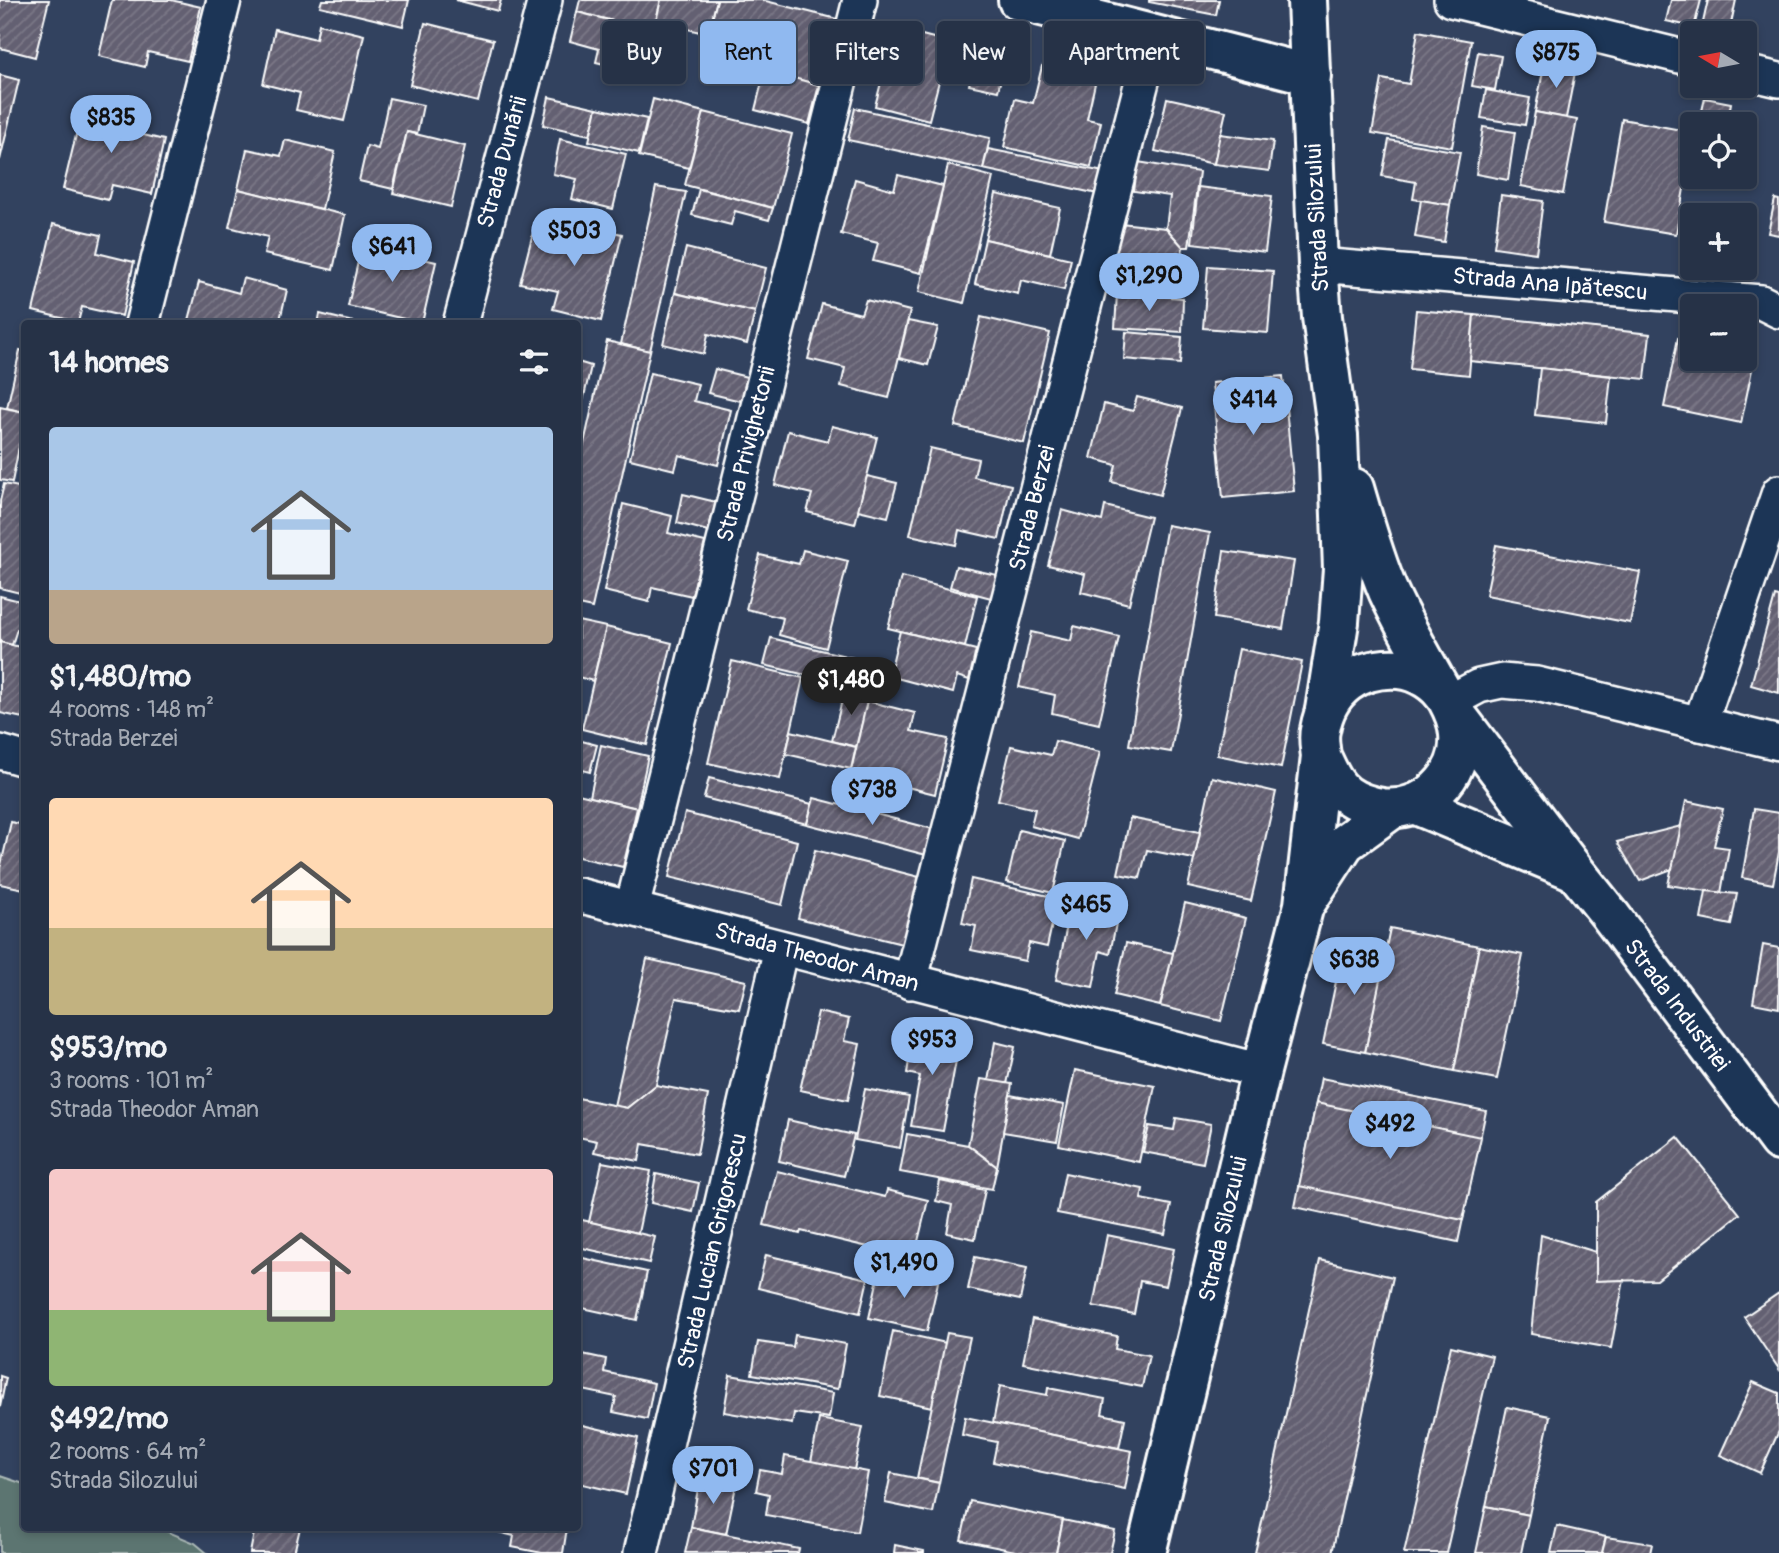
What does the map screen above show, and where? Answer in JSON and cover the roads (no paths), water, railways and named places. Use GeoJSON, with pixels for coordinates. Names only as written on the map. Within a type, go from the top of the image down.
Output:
{"type":"FeatureCollection","features":[{"type":"Feature","properties":{"kind":"main road"},"geometry":{"type":"LineString","coordinates":[[1017,0],[1099,21]]}},
{"type":"Feature","properties":{"kind":"main road","name":"Strada Silozului"},"geometry":{"type":"LineString","coordinates":[[1146,1553],[1261,1071],[1304,905],[1321,756],[1319,733],[1339,622],[1343,569],[1338,435],[1322,317],[1318,265],[1307,0]]}},
{"type":"Feature","properties":{"kind":"main road"},"geometry":{"type":"LineString","coordinates":[[1204,48],[1311,75]]}},
{"type":"Feature","properties":{"kind":"main road","name":"Strada Silozului"},"geometry":{"type":"LineString","coordinates":[[1304,905],[1345,843],[1403,807],[1434,793],[1448,777],[1457,756],[1460,734],[1449,702],[1410,636],[1388,590],[1338,435]]}},
{"type":"Feature","properties":{"kind":"main road"},"geometry":{"type":"LineString","coordinates":[[1325,710],[1338,690],[1356,676],[1379,669],[1402,669],[1425,677],[1449,702]]}},
{"type":"Feature","properties":{"kind":"main road","name":"Strada Industriei"},"geometry":{"type":"LineString","coordinates":[[1449,702],[1779,1141]]}},
{"type":"Feature","properties":{"kind":"main road"},"geometry":{"type":"LineString","coordinates":[[1321,756],[1331,778],[1347,795],[1368,806],[1403,807]]}},
{"type":"Feature","properties":{"kind":"main road","name":"Strada Industriei"},"geometry":{"type":"LineString","coordinates":[[1403,807],[1573,870]]}},
{"type":"Feature","properties":{"kind":"street"},"geometry":{"type":"LineString","coordinates":[[143,320],[224,0]]}},
{"type":"Feature","properties":{"kind":"street","name":"Strada Dunării"},"geometry":{"type":"LineString","coordinates":[[461,320],[545,0]]}},
{"type":"Feature","properties":{"kind":"street","name":"Strada Privighetorii"},"geometry":{"type":"LineString","coordinates":[[632,908],[860,0]]}},
{"type":"Feature","properties":{"kind":"street"},"geometry":{"type":"LineString","coordinates":[[1451,0],[1680,56]]}},
{"type":"Feature","properties":{"kind":"street"},"geometry":{"type":"LineString","coordinates":[[1757,75],[1779,80]]}},
{"type":"Feature","properties":{"kind":"street","name":"Strada Berzei"},"geometry":{"type":"LineString","coordinates":[[909,982],[1141,84]]}},
{"type":"Feature","properties":{"kind":"street","name":"Strada Ana Ipătescu"},"geometry":{"type":"LineString","coordinates":[[1318,265],[1761,302],[1779,312]]}},
{"type":"Feature","properties":{"kind":"street"},"geometry":{"type":"LineString","coordinates":[[1700,724],[1779,492]]}},
{"type":"Feature","properties":{"kind":"street"},"geometry":{"type":"LineString","coordinates":[[1449,702],[1479,686],[1502,681],[1537,684],[1779,743]]}},
{"type":"Feature","properties":{"kind":"street"},"geometry":{"type":"LineString","coordinates":[[0,752],[21,757]]}},
{"type":"Feature","properties":{"kind":"street","name":"Strada Theodor Aman"},"geometry":{"type":"LineString","coordinates":[[581,896],[1261,1071]]}},
{"type":"Feature","properties":{"kind":"street","name":"Strada Lucian Grigorescu"},"geometry":{"type":"LineString","coordinates":[[641,1553],[781,948]]}}]}
